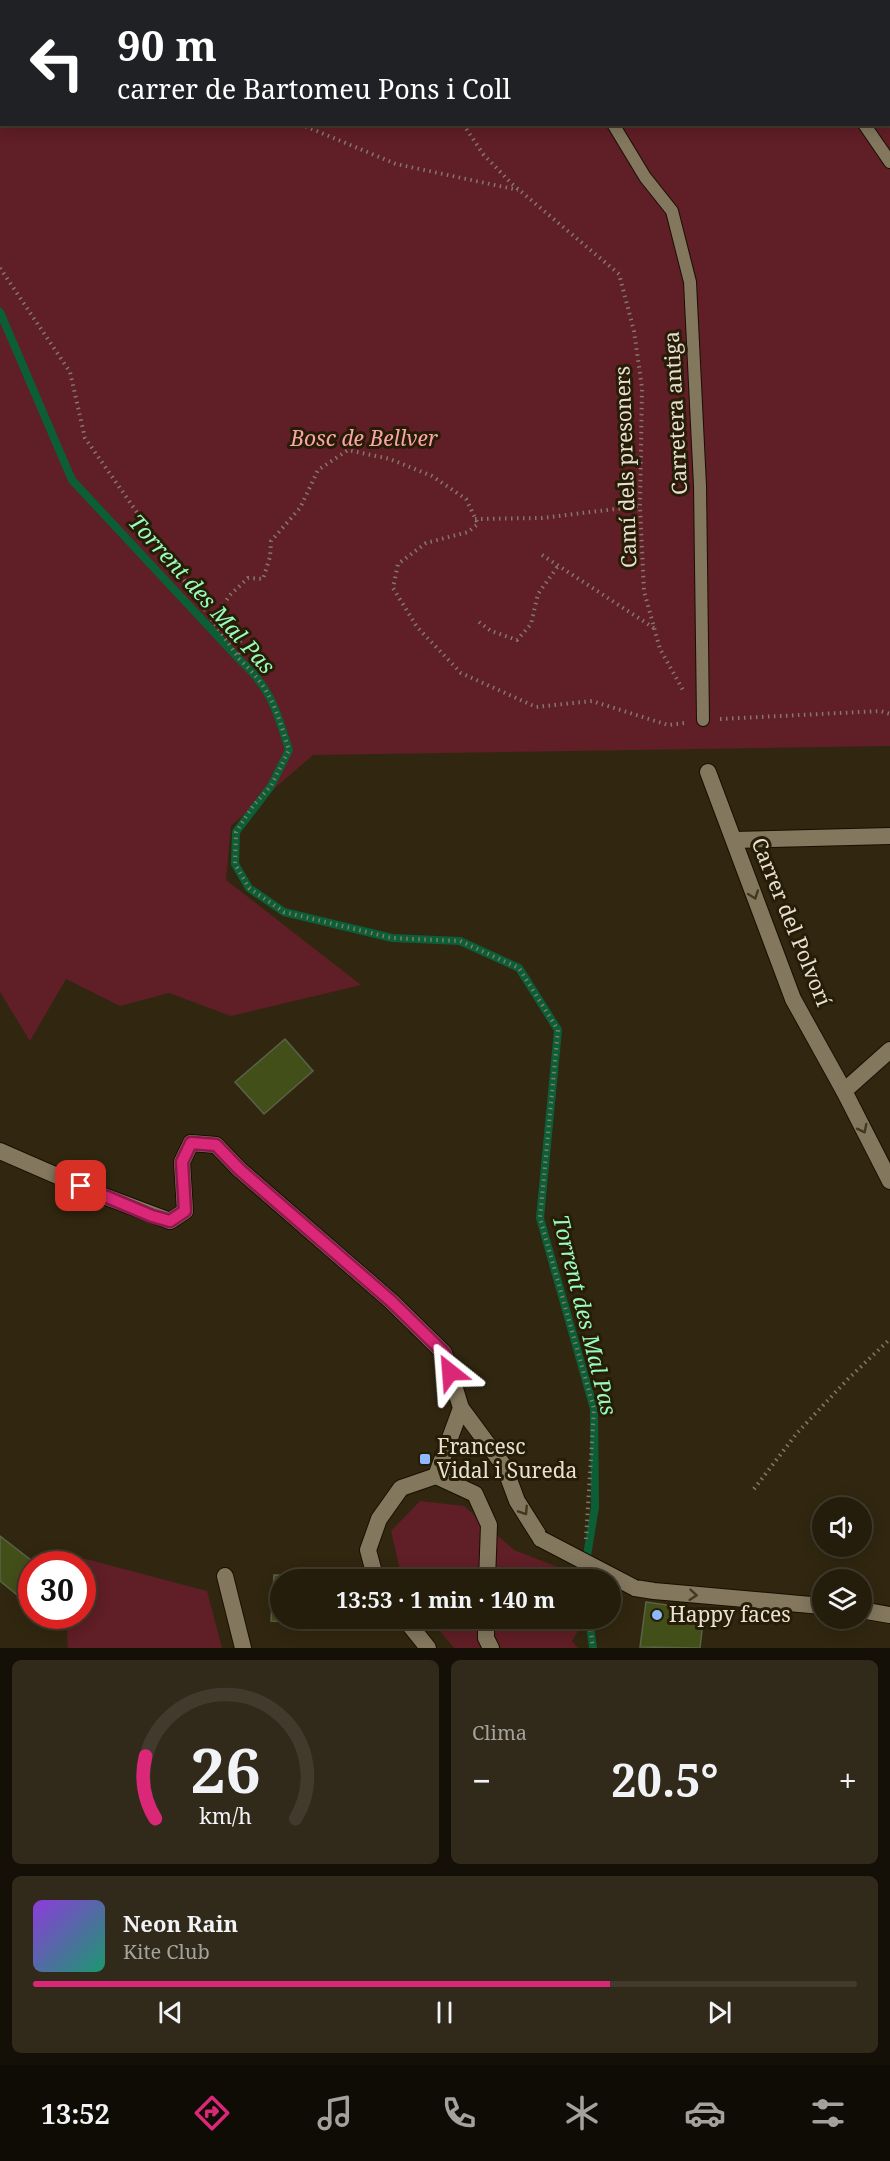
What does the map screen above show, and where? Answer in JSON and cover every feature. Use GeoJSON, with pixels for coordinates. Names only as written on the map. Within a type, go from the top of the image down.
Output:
{"type":"FeatureCollection","features":[{"type":"Feature","properties":{"kind":"street","name":"Carrer del Polvorí"},"geometry":{"type":"LineString","coordinates":[[708,772],[793,999],[890,1181]]}},
{"type":"Feature","properties":{"kind":"street"},"geometry":{"type":"LineString","coordinates":[[734,840],[890,836]]}},
{"type":"Feature","properties":{"kind":"street"},"geometry":{"type":"LineString","coordinates":[[844,1091],[890,1050]]}},
{"type":"Feature","properties":{"kind":"street"},"geometry":{"type":"LineString","coordinates":[[0,1151],[101,1195],[170,1221],[185,1211],[182,1162],[191,1143],[216,1145],[239,1169],[391,1301],[444,1353],[461,1408],[504,1466],[517,1501],[541,1539],[635,1588],[654,1592],[812,1605]]}},
{"type":"Feature","properties":{"kind":"street"},"geometry":{"type":"LineString","coordinates":[[436,1476],[461,1408]]}},
{"type":"Feature","properties":{"kind":"street"},"geometry":{"type":"LineString","coordinates":[[373,1569],[368,1550],[379,1519],[401,1488],[436,1476],[475,1494],[489,1525],[487,1569]]}},
{"type":"Feature","properties":{"kind":"street"},"geometry":{"type":"LineString","coordinates":[[225,1576],[243,1648]]}},
{"type":"Feature","properties":{"kind":"street"},"geometry":{"type":"LineString","coordinates":[[872,1612],[890,1614]]}},
{"type":"Feature","properties":{"kind":"street"},"geometry":{"type":"LineString","coordinates":[[413,1629],[428,1648]]}},
{"type":"Feature","properties":{"kind":"street"},"geometry":{"type":"LineString","coordinates":[[486,1629],[486,1638],[490,1648]]}},
{"type":"Feature","properties":{"kind":"lane","name":"Carretera antiga"},"geometry":{"type":"LineString","coordinates":[[614,126],[645,177],[672,212],[690,282],[700,486],[703,720]]}},
{"type":"Feature","properties":{"kind":"lane"},"geometry":{"type":"LineString","coordinates":[[865,126],[890,162]]}},
{"type":"Feature","properties":{"kind":"path"},"geometry":{"type":"LineString","coordinates":[[305,126],[396,164],[519,190]]}},
{"type":"Feature","properties":{"kind":"path","name":"Camí dels presoners"},"geometry":{"type":"LineString","coordinates":[[464,126],[483,154],[519,190],[619,274],[634,331],[642,388],[640,506],[644,591],[660,649],[687,698],[703,720]]}},
{"type":"Feature","properties":{"kind":"path"},"geometry":{"type":"LineString","coordinates":[[0,268],[69,372],[85,438],[238,658],[258,676],[275,707],[290,750],[271,786],[237,832],[235,864],[249,888],[284,912],[392,938],[460,941],[519,968],[558,1030],[540,1218],[594,1409],[585,1545]]}},
{"type":"Feature","properties":{"kind":"path"},"geometry":{"type":"LineString","coordinates":[[238,658],[240,641],[217,614],[230,595],[248,578],[263,579],[270,557],[271,541],[300,508],[318,470],[348,450],[390,459],[432,476],[466,499],[478,524],[468,532],[426,543],[398,564],[393,588],[417,627],[461,673],[536,706],[592,701],[668,725],[703,720],[880,711],[890,714]]}},
{"type":"Feature","properties":{"kind":"path"},"geometry":{"type":"LineString","coordinates":[[475,519],[542,519],[640,506]]}},
{"type":"Feature","properties":{"kind":"path"},"geometry":{"type":"LineString","coordinates":[[542,555],[654,628]]}},
{"type":"Feature","properties":{"kind":"path"},"geometry":{"type":"LineString","coordinates":[[479,622],[491,631],[517,640],[531,624],[538,594],[558,566]]}},
{"type":"Feature","properties":{"kind":"path"},"geometry":{"type":"LineString","coordinates":[[754,1489],[797,1433],[890,1339]]}},
{"type":"Feature","properties":{"kind":"path"},"geometry":{"type":"LineString","coordinates":[[590,1629],[593,1648]]}},
{"type":"Feature","properties":{"kind":"green space","name":"Bosc de Bellver"},"geometry":{"type":"Polygon","coordinates":[[[0,126],[890,126],[890,746],[313,755],[231,826],[226,880],[361,985],[231,1016],[169,993],[120,1006],[66,979],[30,1041],[0,992],[0,126]]]}},
{"type":"Feature","properties":{"kind":"green space"},"geometry":{"type":"Polygon","coordinates":[[[420,1501],[464,1506],[514,1550],[562,1569],[400,1569],[391,1531],[420,1501]]]}},
{"type":"Feature","properties":{"kind":"green space"},"geometry":{"type":"Polygon","coordinates":[[[96,1562],[207,1591],[222,1648],[68,1648],[67,1629],[96,1629],[96,1562]]]}},
{"type":"Feature","properties":{"kind":"green space"},"geometry":{"type":"Polygon","coordinates":[[[438,1629],[579,1629],[572,1641],[578,1648],[454,1648],[438,1629]]]}},
{"type":"Feature","properties":{"kind":"building"},"geometry":{"type":"Polygon","coordinates":[[[285,1039],[313,1071],[264,1114],[235,1082],[285,1039]]]}},
{"type":"Feature","properties":{"kind":"building"},"geometry":{"type":"Polygon","coordinates":[[[0,1536],[19,1551],[18,1596],[0,1581],[0,1536]]]}},
{"type":"Feature","properties":{"kind":"building"},"geometry":{"type":"Polygon","coordinates":[[[646,1602],[674,1606],[673,1609],[684,1611],[688,1615],[687,1619],[695,1620],[697,1611],[704,1612],[700,1648],[640,1647],[646,1602]]]}},
{"type":"Feature","properties":{"kind":"waterway","name":"Torrent des Mal Pas"},"geometry":{"type":"LineString","coordinates":[[0,312],[72,480],[258,679],[276,711],[289,750],[271,786],[236,832],[235,864],[249,888],[284,912],[392,938],[460,941],[519,968],[558,1030],[540,1218],[594,1409],[595,1507],[585,1569]]}},
{"type":"Feature","properties":{"kind":"waterway","name":"Torrent des Mal Pas"},"geometry":{"type":"LineString","coordinates":[[590,1629],[593,1648]]}},
{"type":"Feature","properties":{"kind":"place","name":"Francesc Vidal i Sureda"},"geometry":{"type":"Point","coordinates":[425,1459]}},
{"type":"Feature","properties":{"kind":"place","name":"Happy faces"},"geometry":{"type":"Point","coordinates":[657,1615]}},
{"type":"Feature","properties":{"kind":"route"},"geometry":{"type":"LineString","coordinates":[[81,1186],[152,1216],[170,1221],[185,1211],[182,1162],[191,1143],[216,1145],[239,1169],[391,1301],[444,1353],[450,1372]]}}]}
